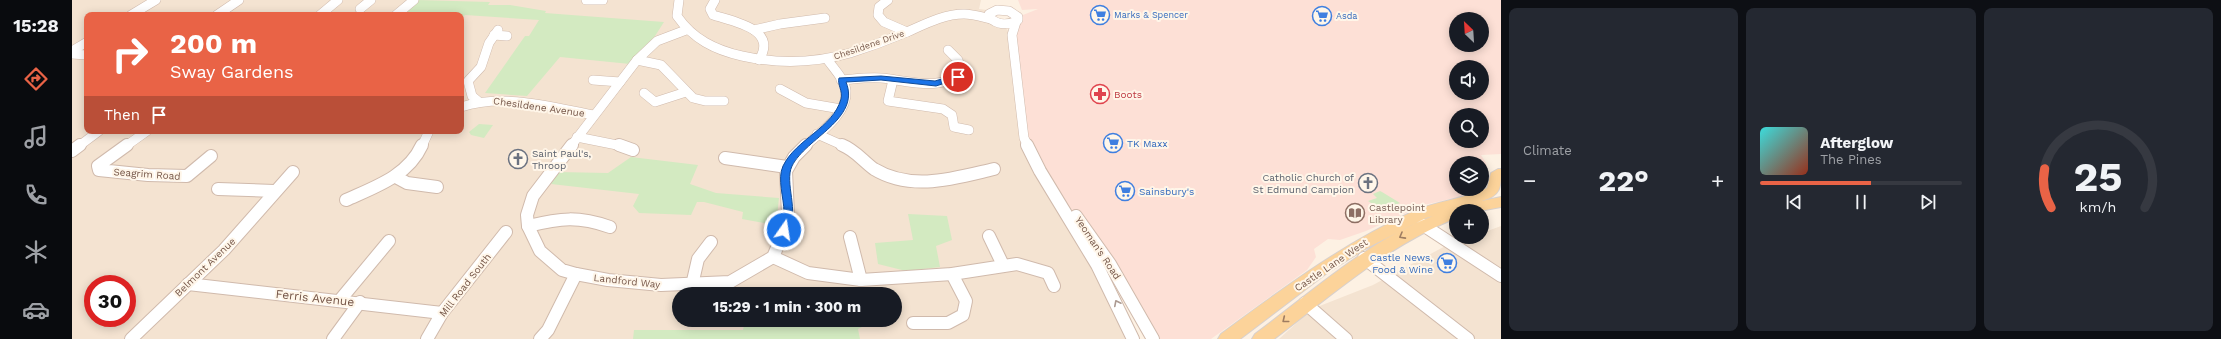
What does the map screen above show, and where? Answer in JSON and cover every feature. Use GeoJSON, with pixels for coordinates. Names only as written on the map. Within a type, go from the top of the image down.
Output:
{"type":"FeatureCollection","features":[{"type":"Feature","properties":{"kind":"main road","name":"Castle Lane West"},"geometry":{"type":"LineString","coordinates":[[1227,339],[1321,269],[1359,244],[1421,214],[1482,196],[1492,191],[1497,182],[1500,170]]}},
{"type":"Feature","properties":{"kind":"main road","name":"Castle Lane West"},"geometry":{"type":"LineString","coordinates":[[1489,204],[1501,202]]}},
{"type":"Feature","properties":{"kind":"main road","name":"Castle Lane West"},"geometry":{"type":"LineString","coordinates":[[1261,339],[1364,258],[1423,225],[1449,214]]}},
{"type":"Feature","properties":{"kind":"street"},"geometry":{"type":"LineString","coordinates":[[136,12],[156,0]]}},
{"type":"Feature","properties":{"kind":"street"},"geometry":{"type":"LineString","coordinates":[[221,12],[239,0]]}},
{"type":"Feature","properties":{"kind":"street"},"geometry":{"type":"LineString","coordinates":[[324,12],[338,0]]}},
{"type":"Feature","properties":{"kind":"street"},"geometry":{"type":"LineString","coordinates":[[360,8],[371,0]]}},
{"type":"Feature","properties":{"kind":"street"},"geometry":{"type":"LineString","coordinates":[[400,12],[414,0]]}},
{"type":"Feature","properties":{"kind":"street"},"geometry":{"type":"LineString","coordinates":[[586,0],[603,0]]}},
{"type":"Feature","properties":{"kind":"street"},"geometry":{"type":"LineString","coordinates":[[610,227],[587,218],[567,216],[528,226],[527,215],[533,196],[637,60],[657,40],[686,30],[677,16],[680,0]]}},
{"type":"Feature","properties":{"kind":"street"},"geometry":{"type":"LineString","coordinates":[[715,0],[710,9],[713,15],[754,30],[763,37],[767,44],[766,52],[759,60]]}},
{"type":"Feature","properties":{"kind":"street"},"geometry":{"type":"LineString","coordinates":[[888,0],[879,7],[878,15],[884,22],[907,32]]}},
{"type":"Feature","properties":{"kind":"street"},"geometry":{"type":"LineString","coordinates":[[1002,24],[1016,22],[1018,17],[1013,13],[1001,10],[991,16],[1002,24],[1012,35]]}},
{"type":"Feature","properties":{"kind":"street","name":"Chesildene Drive"},"geometry":{"type":"LineString","coordinates":[[686,30],[720,50],[759,60],[790,61],[827,59],[859,50],[941,18],[970,14],[991,16]]}},
{"type":"Feature","properties":{"kind":"street"},"geometry":{"type":"LineString","coordinates":[[754,30],[780,24],[825,18]]}},
{"type":"Feature","properties":{"kind":"street","name":"Yeoman's Road"},"geometry":{"type":"LineString","coordinates":[[1016,22],[1012,35],[1024,138],[1094,259],[1133,339]]}},
{"type":"Feature","properties":{"kind":"street"},"geometry":{"type":"LineString","coordinates":[[478,101],[472,96],[468,81],[481,67],[489,42],[496,33],[507,36]]}},
{"type":"Feature","properties":{"kind":"street"},"geometry":{"type":"LineString","coordinates":[[72,52],[84,44]]}},
{"type":"Feature","properties":{"kind":"street"},"geometry":{"type":"LineString","coordinates":[[842,80],[881,78],[936,83],[958,77],[961,71],[958,60],[948,50]]}},
{"type":"Feature","properties":{"kind":"street"},"geometry":{"type":"LineString","coordinates":[[72,52],[84,54]]}},
{"type":"Feature","properties":{"kind":"street"},"geometry":{"type":"LineString","coordinates":[[827,59],[842,80],[846,91],[838,115],[796,154],[787,167],[786,193],[789,213],[773,258],[808,273],[861,280],[952,274],[1004,265],[1027,266],[1048,273],[1054,286]]}},
{"type":"Feature","properties":{"kind":"street"},"geometry":{"type":"LineString","coordinates":[[637,60],[659,64],[668,71],[686,92],[698,100],[724,101]]}},
{"type":"Feature","properties":{"kind":"street"},"geometry":{"type":"LineString","coordinates":[[593,80],[620,82]]}},
{"type":"Feature","properties":{"kind":"street"},"geometry":{"type":"LineString","coordinates":[[893,80],[888,101],[943,110],[952,115],[954,127],[969,130]]}},
{"type":"Feature","properties":{"kind":"street"},"geometry":{"type":"LineString","coordinates":[[780,89],[806,103],[841,109]]}},
{"type":"Feature","properties":{"kind":"street"},"geometry":{"type":"LineString","coordinates":[[644,94],[655,102],[686,92]]}},
{"type":"Feature","properties":{"kind":"street","name":"Chesildene Avenue"},"geometry":{"type":"LineString","coordinates":[[464,106],[478,101],[502,100],[594,115]]}},
{"type":"Feature","properties":{"kind":"street"},"geometry":{"type":"LineString","coordinates":[[72,151],[96,134]]}},
{"type":"Feature","properties":{"kind":"street","name":"Seagrim Road"},"geometry":{"type":"LineString","coordinates":[[143,134],[98,166],[99,170],[189,179],[211,156]]}},
{"type":"Feature","properties":{"kind":"street"},"geometry":{"type":"LineString","coordinates":[[346,200],[396,177],[419,152],[428,134]]}},
{"type":"Feature","properties":{"kind":"street"},"geometry":{"type":"LineString","coordinates":[[817,134],[849,148],[875,169],[905,180],[938,182],[994,169]]}},
{"type":"Feature","properties":{"kind":"street"},"geometry":{"type":"LineString","coordinates":[[578,137],[613,143],[633,150]]}},
{"type":"Feature","properties":{"kind":"street"},"geometry":{"type":"LineString","coordinates":[[725,158],[787,167]]}},
{"type":"Feature","properties":{"kind":"street","name":"Yeoman's Road"},"geometry":{"type":"LineString","coordinates":[[1037,162],[1110,264],[1153,339]]}},
{"type":"Feature","properties":{"kind":"street","name":"Belmont Avenue"},"geometry":{"type":"LineString","coordinates":[[131,339],[244,229],[254,216],[272,198],[274,191],[293,172]]}},
{"type":"Feature","properties":{"kind":"street"},"geometry":{"type":"LineString","coordinates":[[396,177],[407,184],[437,187]]}},
{"type":"Feature","properties":{"kind":"street"},"geometry":{"type":"LineString","coordinates":[[218,190],[274,191]]}},
{"type":"Feature","properties":{"kind":"street"},"geometry":{"type":"LineString","coordinates":[[1423,225],[1501,276]]}},
{"type":"Feature","properties":{"kind":"street","name":"Landford Way"},"geometry":{"type":"LineString","coordinates":[[528,226],[540,251],[562,270],[608,280],[661,285],[692,285],[730,282],[773,258]]}},
{"type":"Feature","properties":{"kind":"street","name":"Mill Road South"},"geometry":{"type":"LineString","coordinates":[[427,339],[442,313],[506,232]]}},
{"type":"Feature","properties":{"kind":"street"},"geometry":{"type":"LineString","coordinates":[[989,236],[1004,265]]}},
{"type":"Feature","properties":{"kind":"street"},"geometry":{"type":"LineString","coordinates":[[850,237],[861,280]]}},
{"type":"Feature","properties":{"kind":"street"},"geometry":{"type":"LineString","coordinates":[[340,300],[389,241]]}},
{"type":"Feature","properties":{"kind":"street"},"geometry":{"type":"LineString","coordinates":[[692,285],[698,259],[711,242]]}},
{"type":"Feature","properties":{"kind":"street"},"geometry":{"type":"LineString","coordinates":[[1364,258],[1468,339]]}},
{"type":"Feature","properties":{"kind":"street"},"geometry":{"type":"LineString","coordinates":[[540,339],[548,330],[576,274]]}},
{"type":"Feature","properties":{"kind":"street"},"geometry":{"type":"LineString","coordinates":[[913,323],[948,323],[963,315],[966,301],[952,274]]}},
{"type":"Feature","properties":{"kind":"street","name":"Ferris Avenue"},"geometry":{"type":"LineString","coordinates":[[188,284],[360,302],[442,313]]}},
{"type":"Feature","properties":{"kind":"street"},"geometry":{"type":"LineString","coordinates":[[333,339],[360,302]]}},
{"type":"Feature","properties":{"kind":"street"},"geometry":{"type":"LineString","coordinates":[[1305,303],[1346,339]]}},
{"type":"Feature","properties":{"kind":"shaded area"},"geometry":{"type":"Polygon","coordinates":[[[72,0],[981,0],[979,9],[994,11],[991,12],[1012,35],[1024,138],[1132,339],[72,339],[72,0]]]}},
{"type":"Feature","properties":{"kind":"shaded area"},"geometry":{"type":"Polygon","coordinates":[[[1018,0],[1501,0],[1501,154],[1482,156],[1449,156],[1449,196],[1463,196],[1424,205],[1366,231],[1340,240],[1328,239],[1314,249],[1316,257],[1307,270],[1211,339],[1153,339],[1094,242],[1037,162],[1024,138],[1016,76],[1016,22],[1018,17],[1038,9],[1022,10],[1018,0]]]}},
{"type":"Feature","properties":{"kind":"shaded area"},"geometry":{"type":"Polygon","coordinates":[[[1501,226],[1501,339],[1279,339],[1312,309],[1373,285],[1449,244],[1489,244],[1489,230],[1501,226]]]}},
{"type":"Feature","properties":{"kind":"green space"},"geometry":{"type":"Polygon","coordinates":[[[417,0],[490,2],[488,5],[510,5],[546,11],[545,13],[664,22],[655,36],[630,64],[560,57],[527,96],[485,93],[525,36],[529,36],[539,20],[464,16],[464,12],[404,12],[417,0]]]}},
{"type":"Feature","properties":{"kind":"green space"},"geometry":{"type":"Polygon","coordinates":[[[479,124],[493,125],[484,138],[471,135],[469,132],[479,124]]]}},
{"type":"Feature","properties":{"kind":"green space"},"geometry":{"type":"Polygon","coordinates":[[[631,157],[698,165],[690,184],[716,193],[779,198],[776,225],[742,219],[743,212],[704,202],[697,202],[691,215],[639,213],[633,206],[639,194],[551,184],[558,172],[608,173],[631,157]]]}},
{"type":"Feature","properties":{"kind":"green space"},"geometry":{"type":"Polygon","coordinates":[[[1380,191],[1400,203],[1382,210],[1368,201],[1377,198],[1373,194],[1380,191]]]}},
{"type":"Feature","properties":{"kind":"green space"},"geometry":{"type":"Polygon","coordinates":[[[908,214],[947,216],[952,240],[936,246],[940,267],[906,271],[878,264],[875,243],[913,240],[908,214]]]}},
{"type":"Feature","properties":{"kind":"green space"},"geometry":{"type":"Polygon","coordinates":[[[744,327],[862,327],[858,329],[860,339],[633,339],[634,330],[743,330],[744,327]]]}},
{"type":"Feature","properties":{"kind":"place","name":"Marks & Spencer"},"geometry":{"type":"Point","coordinates":[1100,15]}},
{"type":"Feature","properties":{"kind":"place","name":"Asda"},"geometry":{"type":"Point","coordinates":[1322,16]}},
{"type":"Feature","properties":{"kind":"place","name":"Boots"},"geometry":{"type":"Point","coordinates":[1100,94]}},
{"type":"Feature","properties":{"kind":"place","name":"TK Maxx"},"geometry":{"type":"Point","coordinates":[1113,143]}},
{"type":"Feature","properties":{"kind":"place","name":"Saint Paul's, Throop"},"geometry":{"type":"Point","coordinates":[518,159]}},
{"type":"Feature","properties":{"kind":"place","name":"Catholic Church of St Edmund Campion"},"geometry":{"type":"Point","coordinates":[1368,183]}},
{"type":"Feature","properties":{"kind":"place","name":"Sainsbury's"},"geometry":{"type":"Point","coordinates":[1125,191]}},
{"type":"Feature","properties":{"kind":"place","name":"Castlepoint Library"},"geometry":{"type":"Point","coordinates":[1355,213]}},
{"type":"Feature","properties":{"kind":"place","name":"Castle News, Food & Wine"},"geometry":{"type":"Point","coordinates":[1447,263]}},
{"type":"Feature","properties":{"kind":"route"},"geometry":{"type":"LineString","coordinates":[[784,230],[789,213],[786,193],[787,167],[808,141],[838,115],[845,98],[846,91],[842,80],[881,78],[936,83],[948,81],[958,77]]}}]}
